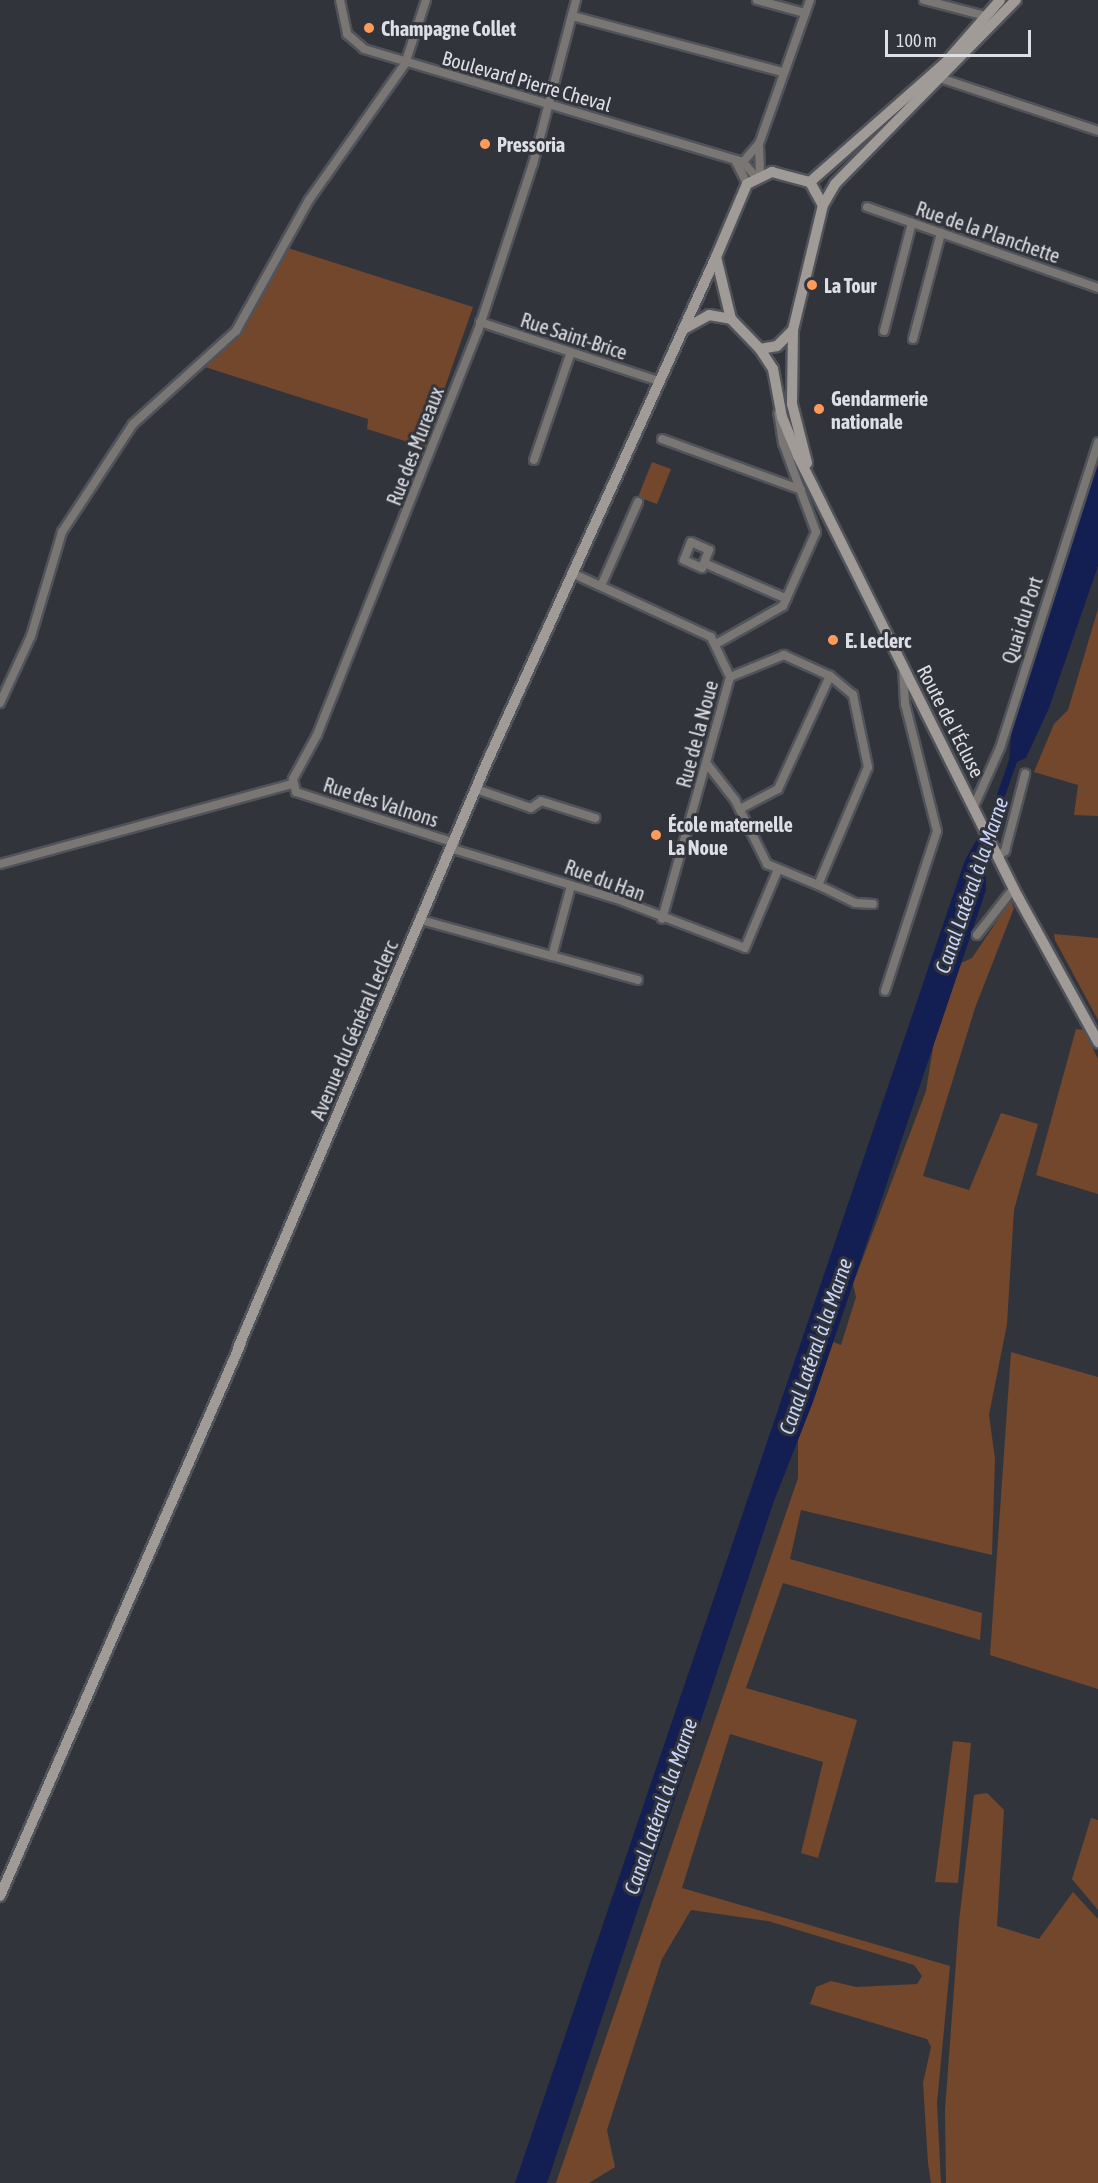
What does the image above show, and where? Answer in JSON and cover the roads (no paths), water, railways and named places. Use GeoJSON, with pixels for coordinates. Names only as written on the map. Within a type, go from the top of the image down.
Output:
{"type":"FeatureCollection","features":[{"type":"Feature","properties":{"kind":"main road"},"geometry":{"type":"LineString","coordinates":[[754,178],[810,182],[946,62],[1000,0]]}},
{"type":"Feature","properties":{"kind":"main road","name":"Route de l'Écluse"},"geometry":{"type":"LineString","coordinates":[[810,481],[792,404],[791,371],[793,330],[823,205],[835,184],[943,79],[1016,0]]}},
{"type":"Feature","properties":{"kind":"main road","name":"Avenue du Général Leclerc"},"geometry":{"type":"LineString","coordinates":[[0,1896],[421,920],[658,381],[754,178]]}},
{"type":"Feature","properties":{"kind":"main road"},"geometry":{"type":"LineString","coordinates":[[810,182],[823,205]]}},
{"type":"Feature","properties":{"kind":"main road"},"geometry":{"type":"LineString","coordinates":[[682,331],[709,315],[731,320],[716,256]]}},
{"type":"Feature","properties":{"kind":"main road","name":"Route de l'Écluse"},"geometry":{"type":"LineString","coordinates":[[731,320],[760,349],[773,369],[779,402],[810,481],[1014,888],[1098,1042]]}},
{"type":"Feature","properties":{"kind":"main road"},"geometry":{"type":"LineString","coordinates":[[760,349],[777,346],[793,330]]}},
{"type":"Feature","properties":{"kind":"main road"},"geometry":{"type":"LineString","coordinates":[[773,369],[791,371]]}},
{"type":"Feature","properties":{"kind":"street","name":"Boulevard Pierre Cheval"},"geometry":{"type":"LineString","coordinates":[[340,0],[353,41],[405,64],[550,103],[739,161]]}},
{"type":"Feature","properties":{"kind":"street"},"geometry":{"type":"LineString","coordinates":[[0,703],[31,636],[62,532],[133,424],[229,341],[309,200],[405,64],[426,0]]}},
{"type":"Feature","properties":{"kind":"street","name":"Rue des Mureaux"},"geometry":{"type":"LineString","coordinates":[[294,788],[325,717],[480,322],[550,103],[576,0]]}},
{"type":"Feature","properties":{"kind":"street"},"geometry":{"type":"LineString","coordinates":[[759,0],[805,13]]}},
{"type":"Feature","properties":{"kind":"street"},"geometry":{"type":"LineString","coordinates":[[754,178],[759,144],[810,0]]}},
{"type":"Feature","properties":{"kind":"street"},"geometry":{"type":"LineString","coordinates":[[924,0],[986,16]]}},
{"type":"Feature","properties":{"kind":"street"},"geometry":{"type":"LineString","coordinates":[[572,16],[783,72]]}},
{"type":"Feature","properties":{"kind":"street"},"geometry":{"type":"LineString","coordinates":[[943,79],[1098,131]]}},
{"type":"Feature","properties":{"kind":"street"},"geometry":{"type":"LineString","coordinates":[[754,178],[739,161],[759,144]]}},
{"type":"Feature","properties":{"kind":"street","name":"Rue de la Planchette"},"geometry":{"type":"LineString","coordinates":[[867,207],[1098,288]]}},
{"type":"Feature","properties":{"kind":"street"},"geometry":{"type":"LineString","coordinates":[[884,331],[912,223]]}},
{"type":"Feature","properties":{"kind":"street"},"geometry":{"type":"LineString","coordinates":[[914,339],[941,233]]}},
{"type":"Feature","properties":{"kind":"street","name":"Rue Saint-Brice"},"geometry":{"type":"LineString","coordinates":[[480,322],[658,381]]}},
{"type":"Feature","properties":{"kind":"street"},"geometry":{"type":"LineString","coordinates":[[534,460],[571,352]]}},
{"type":"Feature","properties":{"kind":"street"},"geometry":{"type":"LineString","coordinates":[[574,574],[716,644],[778,611],[787,599],[812,546],[816,526],[783,443],[779,402]]}},
{"type":"Feature","properties":{"kind":"street"},"geometry":{"type":"LineString","coordinates":[[662,439],[801,490]]}},
{"type":"Feature","properties":{"kind":"street","name":"Quai du Port"},"geometry":{"type":"LineString","coordinates":[[974,806],[1000,748],[1098,442]]}},
{"type":"Feature","properties":{"kind":"street"},"geometry":{"type":"LineString","coordinates":[[601,586],[638,502]]}},
{"type":"Feature","properties":{"kind":"street"},"geometry":{"type":"LineString","coordinates":[[704,562],[787,599]]}},
{"type":"Feature","properties":{"kind":"street","name":"Rue de la Noue"},"geometry":{"type":"LineString","coordinates":[[662,919],[730,676],[716,644]]}},
{"type":"Feature","properties":{"kind":"street"},"geometry":{"type":"LineString","coordinates":[[730,676],[775,654],[830,676],[853,695],[868,760],[818,885]]}},
{"type":"Feature","properties":{"kind":"street"},"geometry":{"type":"LineString","coordinates":[[885,991],[936,831],[905,704],[903,666]]}},
{"type":"Feature","properties":{"kind":"street"},"geometry":{"type":"LineString","coordinates":[[740,809],[778,789],[830,676]]}},
{"type":"Feature","properties":{"kind":"street"},"geometry":{"type":"LineString","coordinates":[[707,764],[740,809],[760,854],[777,872],[818,885],[855,903],[873,904]]}},
{"type":"Feature","properties":{"kind":"street"},"geometry":{"type":"LineString","coordinates":[[998,856],[1005,851],[1025,774]]}},
{"type":"Feature","properties":{"kind":"street"},"geometry":{"type":"LineString","coordinates":[[481,785],[531,808],[541,801],[595,818]]}},
{"type":"Feature","properties":{"kind":"street"},"geometry":{"type":"LineString","coordinates":[[0,864],[294,788]]}},
{"type":"Feature","properties":{"kind":"street","name":"Rue des Valnons"},"geometry":{"type":"LineString","coordinates":[[294,788],[454,846]]}},
{"type":"Feature","properties":{"kind":"street","name":"Rue du Han"},"geometry":{"type":"LineString","coordinates":[[454,846],[745,948],[777,872]]}},
{"type":"Feature","properties":{"kind":"street"},"geometry":{"type":"LineString","coordinates":[[552,956],[571,886]]}},
{"type":"Feature","properties":{"kind":"street"},"geometry":{"type":"LineString","coordinates":[[977,935],[1014,888]]}},
{"type":"Feature","properties":{"kind":"street"},"geometry":{"type":"LineString","coordinates":[[421,920],[638,980]]}},
{"type":"Feature","properties":{"kind":"water","name":"Canal Latéral à la Marne"},"geometry":{"type":"Polygon","coordinates":[[[1098,465],[1098,566],[1049,708],[1026,758],[1017,762],[996,821],[985,854],[986,890],[813,1402],[774,1501],[547,2183],[515,2183],[965,860],[989,818],[1009,760],[1012,723],[1098,465]]]}},
{"type":"Feature","properties":{"kind":"place","name":"Champagne Collet"},"geometry":{"type":"Point","coordinates":[369,28]}},
{"type":"Feature","properties":{"kind":"place","name":"Pressoria"},"geometry":{"type":"Point","coordinates":[485,144]}},
{"type":"Feature","properties":{"kind":"place","name":"La Tour"},"geometry":{"type":"Point","coordinates":[812,285]}},
{"type":"Feature","properties":{"kind":"place","name":"Gendarmerie nationale"},"geometry":{"type":"Point","coordinates":[819,409]}},
{"type":"Feature","properties":{"kind":"place","name":"E. Leclerc"},"geometry":{"type":"Point","coordinates":[833,640]}},
{"type":"Feature","properties":{"kind":"place","name":"École maternelle La Noue"},"geometry":{"type":"Point","coordinates":[656,835]}}]}
